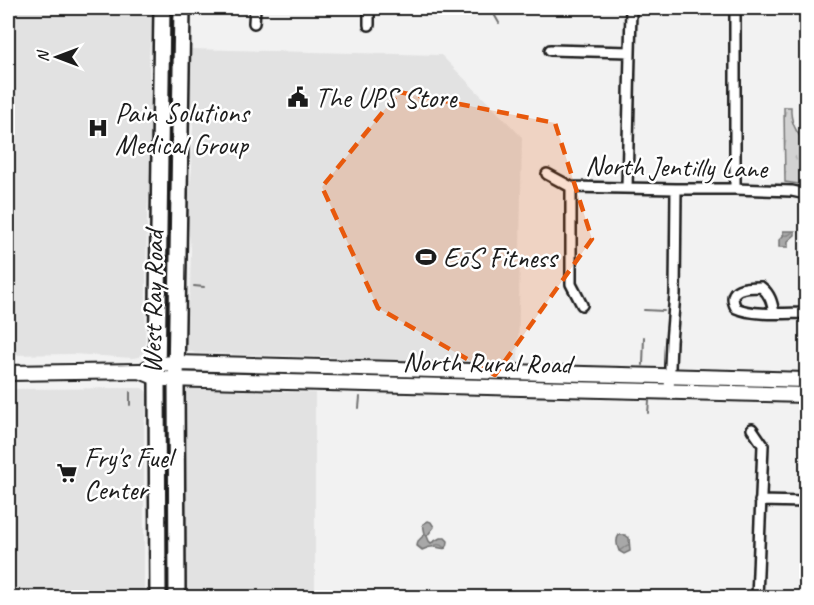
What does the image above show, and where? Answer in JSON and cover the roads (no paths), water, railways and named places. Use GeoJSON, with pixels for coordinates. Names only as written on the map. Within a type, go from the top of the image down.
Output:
{"type":"FeatureCollection","features":[{"type":"Feature","properties":{"kind":"main road","name":"West Ray Road"},"geometry":{"type":"LineString","coordinates":[[162,8],[167,371],[177,597]]}},
{"type":"Feature","properties":{"kind":"main road","name":"West Ray Road"},"geometry":{"type":"LineString","coordinates":[[158,597],[181,111],[182,8]]}},
{"type":"Feature","properties":{"kind":"main road"},"geometry":{"type":"LineString","coordinates":[[162,110],[181,111]]}},
{"type":"Feature","properties":{"kind":"main road"},"geometry":{"type":"LineString","coordinates":[[8,373],[167,371]]}},
{"type":"Feature","properties":{"kind":"main road","name":"North Rural Road"},"geometry":{"type":"LineString","coordinates":[[167,371],[670,376],[807,380]]}},
{"type":"Feature","properties":{"kind":"main road","name":"North Rural Road"},"geometry":{"type":"LineString","coordinates":[[167,371],[669,392],[807,395]]}},
{"type":"Feature","properties":{"kind":"street"},"geometry":{"type":"LineString","coordinates":[[255,8],[255,23]]}},
{"type":"Feature","properties":{"kind":"street"},"geometry":{"type":"LineString","coordinates":[[369,8],[369,25]]}},
{"type":"Feature","properties":{"kind":"street"},"geometry":{"type":"LineString","coordinates":[[627,188],[631,8]]}},
{"type":"Feature","properties":{"kind":"street"},"geometry":{"type":"LineString","coordinates":[[735,8],[735,189]]}},
{"type":"Feature","properties":{"kind":"street"},"geometry":{"type":"LineString","coordinates":[[550,50],[630,52]]}},
{"type":"Feature","properties":{"kind":"street","name":"North Jentilly Lane"},"geometry":{"type":"LineString","coordinates":[[547,174],[571,187],[735,189],[792,191],[807,194]]}},
{"type":"Feature","properties":{"kind":"street"},"geometry":{"type":"LineString","coordinates":[[571,187],[571,284],[582,305]]}},
{"type":"Feature","properties":{"kind":"street"},"geometry":{"type":"LineString","coordinates":[[669,392],[675,294],[676,189]]}},
{"type":"Feature","properties":{"kind":"street"},"geometry":{"type":"LineString","coordinates":[[774,312],[807,313]]}},
{"type":"Feature","properties":{"kind":"street"},"geometry":{"type":"LineString","coordinates":[[752,429],[763,445],[757,597]]}},
{"type":"Feature","properties":{"kind":"street"},"geometry":{"type":"LineString","coordinates":[[760,501],[807,502]]}},
{"type":"Feature","properties":{"kind":"water"},"geometry":{"type":"Polygon","coordinates":[[[783,231],[795,231],[795,235],[788,241],[788,247],[779,247],[783,231]]]}},
{"type":"Feature","properties":{"kind":"water"},"geometry":{"type":"Polygon","coordinates":[[[428,521],[434,527],[427,536],[429,541],[431,543],[445,538],[448,541],[446,548],[430,547],[422,550],[417,546],[418,541],[425,534],[423,524],[428,521]]]}},
{"type":"Feature","properties":{"kind":"water"},"geometry":{"type":"Polygon","coordinates":[[[619,535],[629,538],[630,551],[624,554],[619,551],[617,541],[619,535]]]}},
{"type":"Feature","properties":{"kind":"waterway"},"geometry":{"type":"LineString","coordinates":[[495,16],[499,23]]}},
{"type":"Feature","properties":{"kind":"waterway"},"geometry":{"type":"LineString","coordinates":[[194,286],[204,287]]}},
{"type":"Feature","properties":{"kind":"waterway"},"geometry":{"type":"LineString","coordinates":[[644,310],[664,311]]}},
{"type":"Feature","properties":{"kind":"waterway"},"geometry":{"type":"LineString","coordinates":[[643,365],[644,337]]}},
{"type":"Feature","properties":{"kind":"waterway"},"geometry":{"type":"LineString","coordinates":[[130,392],[130,405]]}},
{"type":"Feature","properties":{"kind":"waterway"},"geometry":{"type":"LineString","coordinates":[[359,408],[360,397]]}},
{"type":"Feature","properties":{"kind":"waterway"},"geometry":{"type":"LineString","coordinates":[[648,413],[649,401]]}},
{"type":"Feature","properties":{"kind":"place","name":"The UPS Store"},"geometry":{"type":"Point","coordinates":[298,97]}},
{"type":"Feature","properties":{"kind":"place","name":"Pain Solutions Medical Group"},"geometry":{"type":"Point","coordinates":[98,128]}},
{"type":"Feature","properties":{"kind":"place","name":"EōS Fitness"},"geometry":{"type":"Point","coordinates":[426,257]}},
{"type":"Feature","properties":{"kind":"place","name":"Fry's Fuel Center"},"geometry":{"type":"Point","coordinates":[67,473]}}]}
